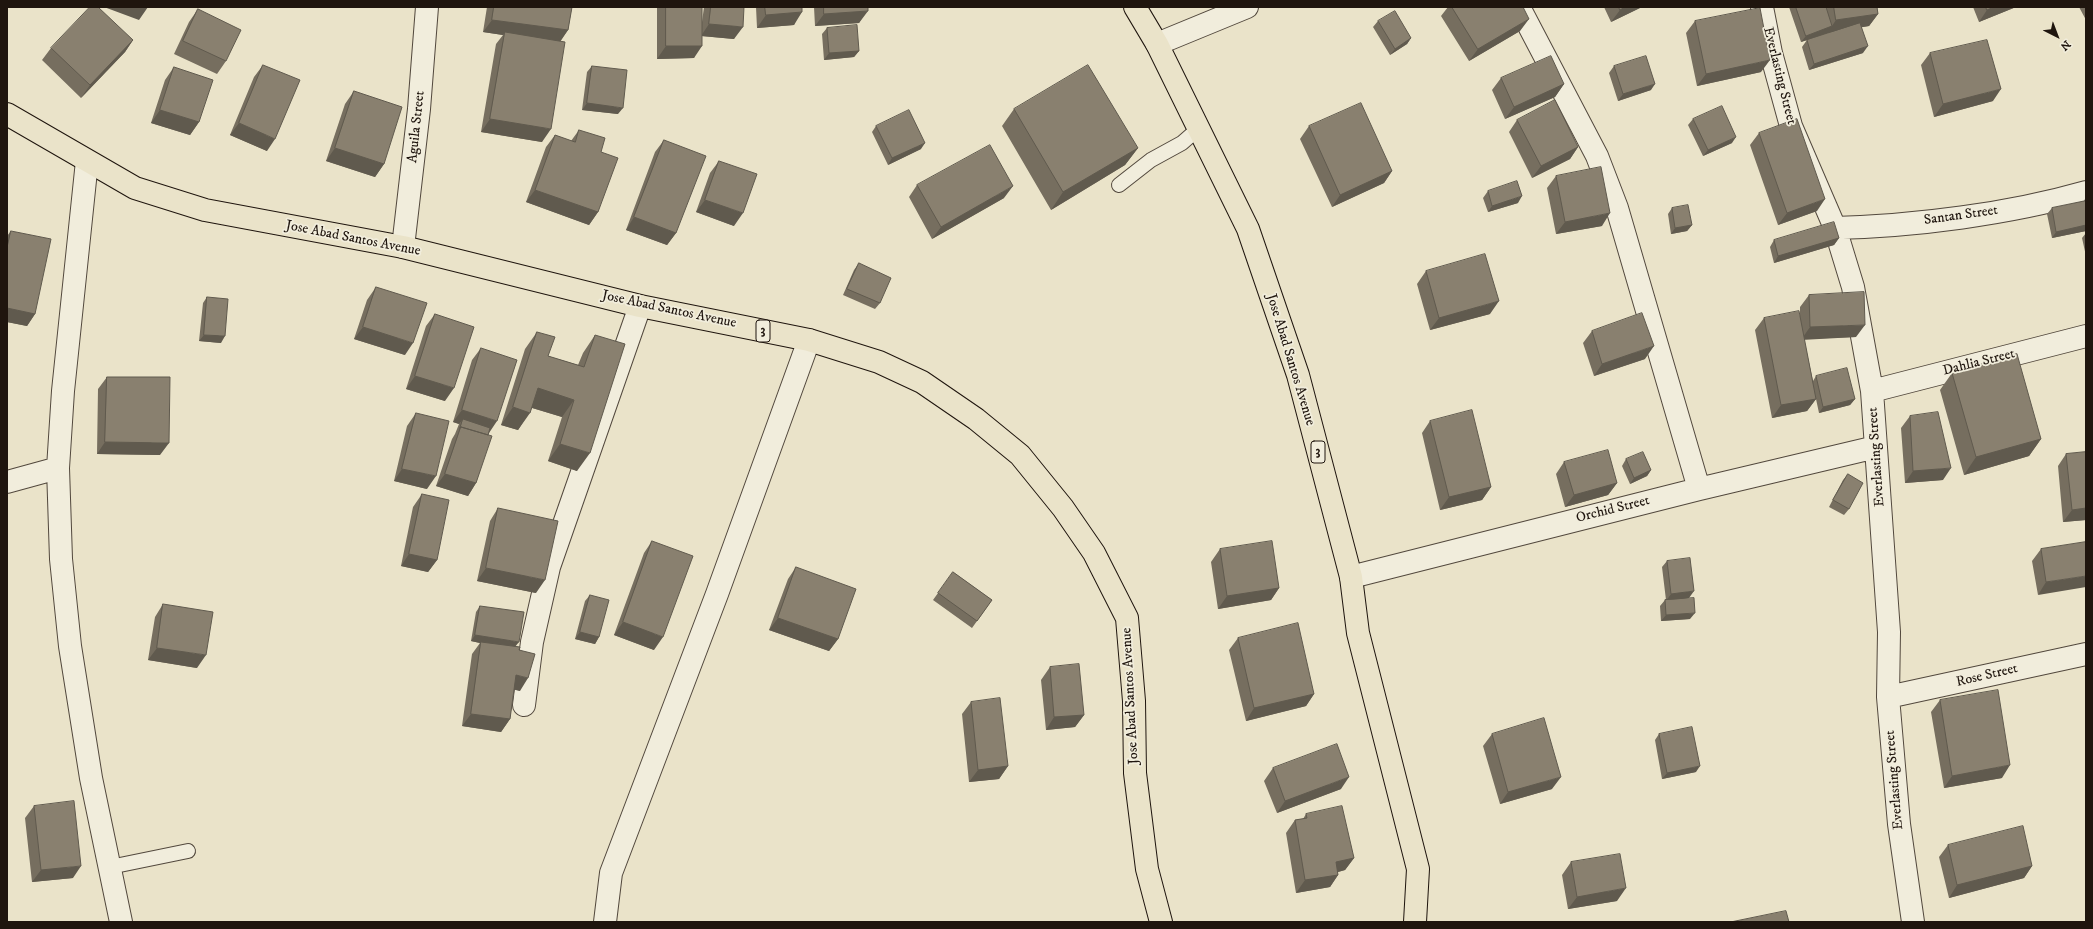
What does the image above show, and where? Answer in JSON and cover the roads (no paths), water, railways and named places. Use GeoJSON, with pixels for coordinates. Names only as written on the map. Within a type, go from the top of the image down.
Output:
{"type":"FeatureCollection","features":[{"type":"Feature","properties":{"kind":"highway","name":"Jose Abad Santos Avenue"},"geometry":{"type":"LineString","coordinates":[[1135,7],[1157,44],[1248,230],[1298,376],[1351,577],[1358,633],[1418,869],[1415,922]]}},
{"type":"Feature","properties":{"kind":"highway","name":"Jose Abad Santos Avenue"},"geometry":{"type":"LineString","coordinates":[[7,114],[135,188],[205,210],[404,247],[640,306],[809,340],[879,362],[922,382],[976,419],[1020,455],[1063,508],[1094,554],[1127,618],[1134,701],[1135,773],[1146,869],[1161,922]]}},
{"type":"Feature","properties":{"kind":"street","name":"Aguila Street"},"geometry":{"type":"LineString","coordinates":[[404,247],[419,109],[427,7]]}},
{"type":"Feature","properties":{"kind":"street"},"geometry":{"type":"LineString","coordinates":[[1157,44],[1246,7]]}},
{"type":"Feature","properties":{"kind":"street"},"geometry":{"type":"LineString","coordinates":[[1519,7],[1597,156],[1617,208],[1699,489]]}},
{"type":"Feature","properties":{"kind":"street","name":"Everlasting Street"},"geometry":{"type":"LineString","coordinates":[[1762,7],[1771,53],[1791,126],[1835,228],[1853,287],[1872,391],[1889,632],[1888,698],[1899,824],[1913,922]]}},
{"type":"Feature","properties":{"kind":"street"},"geometry":{"type":"LineString","coordinates":[[87,161],[63,391],[58,468],[62,559],[70,646],[91,778],[121,922]]}},
{"type":"Feature","properties":{"kind":"street","name":"Santan Street"},"geometry":{"type":"LineString","coordinates":[[1835,228],[1878,227],[1982,214],[2086,192]]}},
{"type":"Feature","properties":{"kind":"street"},"geometry":{"type":"LineString","coordinates":[[524,705],[532,642],[549,566],[640,306]]}},
{"type":"Feature","properties":{"kind":"street","name":"Dahlia Street"},"geometry":{"type":"LineString","coordinates":[[1872,391],[2086,336]]}},
{"type":"Feature","properties":{"kind":"street"},"geometry":{"type":"LineString","coordinates":[[604,922],[611,873],[717,594],[809,340]]}},
{"type":"Feature","properties":{"kind":"street","name":"Orchid Street"},"geometry":{"type":"LineString","coordinates":[[1351,577],[1699,489],[1876,447]]}},
{"type":"Feature","properties":{"kind":"street"},"geometry":{"type":"LineString","coordinates":[[7,482],[58,468]]}},
{"type":"Feature","properties":{"kind":"street","name":"Rose Street"},"geometry":{"type":"LineString","coordinates":[[1888,698],[2086,654]]}},
{"type":"Feature","properties":{"kind":"lane"},"geometry":{"type":"LineString","coordinates":[[1119,185],[1151,160],[1182,143],[1198,129]]}},
{"type":"Feature","properties":{"kind":"lane"},"geometry":{"type":"LineString","coordinates":[[110,867],[188,851]]}}]}
